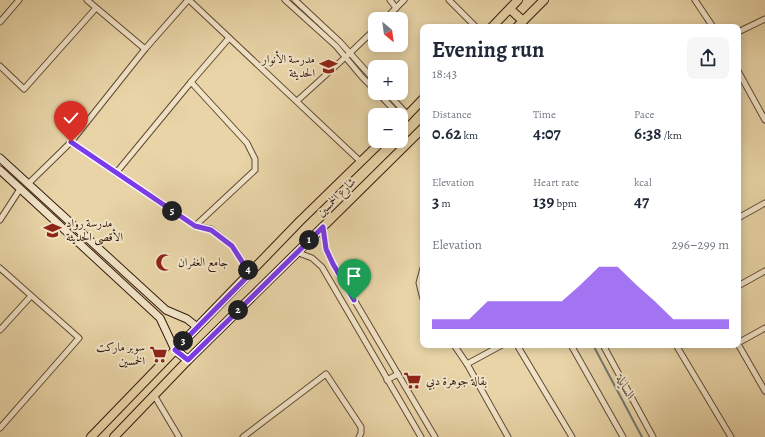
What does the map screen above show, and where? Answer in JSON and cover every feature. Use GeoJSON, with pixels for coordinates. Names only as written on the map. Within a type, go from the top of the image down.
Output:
{"type":"FeatureCollection","features":[{"type":"Feature","properties":{"kind":"main road"},"geometry":{"type":"LineString","coordinates":[[495,24],[518,0]]}},
{"type":"Feature","properties":{"kind":"main road"},"geometry":{"type":"LineString","coordinates":[[520,24],[544,0]]}},
{"type":"Feature","properties":{"kind":"main road"},"geometry":{"type":"LineString","coordinates":[[510,9],[523,21]]}},
{"type":"Feature","properties":{"kind":"main road"},"geometry":{"type":"LineString","coordinates":[[408,112],[420,102]]}},
{"type":"Feature","properties":{"kind":"main road","name":"شارع الخمسين"},"geometry":{"type":"LineString","coordinates":[[114,437],[188,360],[296,252],[420,132]]}},
{"type":"Feature","properties":{"kind":"main road","name":"شارع الخمسين"},"geometry":{"type":"LineString","coordinates":[[90,437],[300,221],[375,148]]}},
{"type":"Feature","properties":{"kind":"main road"},"geometry":{"type":"LineString","coordinates":[[175,350],[188,360]]}},
{"type":"Feature","properties":{"kind":"street"},"geometry":{"type":"LineString","coordinates":[[0,22],[19,0]]}},
{"type":"Feature","properties":{"kind":"street"},"geometry":{"type":"LineString","coordinates":[[87,0],[145,49]]}},
{"type":"Feature","properties":{"kind":"street"},"geometry":{"type":"LineString","coordinates":[[28,184],[71,142],[145,49],[189,0],[362,162]]}},
{"type":"Feature","properties":{"kind":"street"},"geometry":{"type":"LineString","coordinates":[[285,0],[336,46],[368,83]]}},
{"type":"Feature","properties":{"kind":"street"},"geometry":{"type":"LineString","coordinates":[[295,0],[340,42],[368,73]]}},
{"type":"Feature","properties":{"kind":"street"},"geometry":{"type":"LineString","coordinates":[[390,0],[396,8]]}},
{"type":"Feature","properties":{"kind":"street"},"geometry":{"type":"LineString","coordinates":[[392,12],[404,0]]}},
{"type":"Feature","properties":{"kind":"street"},"geometry":{"type":"LineString","coordinates":[[449,0],[473,24]]}},
{"type":"Feature","properties":{"kind":"street"},"geometry":{"type":"LineString","coordinates":[[695,0],[711,24]]}},
{"type":"Feature","properties":{"kind":"street"},"geometry":{"type":"LineString","coordinates":[[0,66],[24,89],[96,8]]}},
{"type":"Feature","properties":{"kind":"street"},"geometry":{"type":"LineString","coordinates":[[741,31],[765,19]]}},
{"type":"Feature","properties":{"kind":"street"},"geometry":{"type":"LineString","coordinates":[[297,101],[368,36]]}},
{"type":"Feature","properties":{"kind":"street"},"geometry":{"type":"LineString","coordinates":[[116,173],[191,82],[230,38]]}},
{"type":"Feature","properties":{"kind":"street"},"geometry":{"type":"LineString","coordinates":[[741,76],[765,120]]}},
{"type":"Feature","properties":{"kind":"street"},"geometry":{"type":"LineString","coordinates":[[191,82],[247,143],[255,159],[255,170],[195,226]]}},
{"type":"Feature","properties":{"kind":"street"},"geometry":{"type":"LineString","coordinates":[[385,100],[394,108]]}},
{"type":"Feature","properties":{"kind":"street"},"geometry":{"type":"LineString","coordinates":[[71,142],[195,226],[211,230],[232,246],[250,274]]}},
{"type":"Feature","properties":{"kind":"street"},"geometry":{"type":"LineString","coordinates":[[0,158],[166,310],[187,319],[197,327]]}},
{"type":"Feature","properties":{"kind":"street"},"geometry":{"type":"LineString","coordinates":[[0,170],[160,318],[175,350]]}},
{"type":"Feature","properties":{"kind":"street"},"geometry":{"type":"LineString","coordinates":[[0,220],[20,189]]}},
{"type":"Feature","properties":{"kind":"street"},"geometry":{"type":"LineString","coordinates":[[741,216],[765,203]]}},
{"type":"Feature","properties":{"kind":"street"},"geometry":{"type":"LineString","coordinates":[[323,227],[326,249],[333,264],[435,437]]}},
{"type":"Feature","properties":{"kind":"street"},"geometry":{"type":"LineString","coordinates":[[296,252],[312,258],[322,267],[421,437]]}},
{"type":"Feature","properties":{"kind":"street"},"geometry":{"type":"LineString","coordinates":[[0,268],[79,338],[0,428]]}},
{"type":"Feature","properties":{"kind":"street"},"geometry":{"type":"LineString","coordinates":[[741,284],[765,271]]}},
{"type":"Feature","properties":{"kind":"street"},"geometry":{"type":"LineString","coordinates":[[0,330],[30,296]]}},
{"type":"Feature","properties":{"kind":"street"},"geometry":{"type":"LineString","coordinates":[[741,341],[765,328]]}},
{"type":"Feature","properties":{"kind":"street"},"geometry":{"type":"LineString","coordinates":[[456,348],[467,364],[508,437]]}},
{"type":"Feature","properties":{"kind":"street"},"geometry":{"type":"LineString","coordinates":[[467,364],[496,348]]}},
{"type":"Feature","properties":{"kind":"street"},"geometry":{"type":"LineString","coordinates":[[519,348],[572,437]]}},
{"type":"Feature","properties":{"kind":"street"},"geometry":{"type":"LineString","coordinates":[[573,348],[623,437]]}},
{"type":"Feature","properties":{"kind":"street"},"geometry":{"type":"LineString","coordinates":[[605,348],[653,437]]}},
{"type":"Feature","properties":{"kind":"street"},"geometry":{"type":"LineString","coordinates":[[678,348],[731,437]]}},
{"type":"Feature","properties":{"kind":"street"},"geometry":{"type":"LineString","coordinates":[[741,348],[765,391]]}},
{"type":"Feature","properties":{"kind":"street"},"geometry":{"type":"LineString","coordinates":[[243,437],[250,435],[326,374],[361,428],[359,437]]}},
{"type":"Feature","properties":{"kind":"street"},"geometry":{"type":"LineString","coordinates":[[387,380],[398,374]]}},
{"type":"Feature","properties":{"kind":"street"},"geometry":{"type":"LineString","coordinates":[[154,395],[179,437]]}},
{"type":"Feature","properties":{"kind":"waterway","name":"السايلة"},"geometry":{"type":"LineString","coordinates":[[595,348],[642,437]]}},
{"type":"Feature","properties":{"kind":"place","name":"مدرسة الأنوار الحديثة"},"geometry":{"type":"Point","coordinates":[328,66]}},
{"type":"Feature","properties":{"kind":"place","name":"مدرسة رواد الأقصى الحديثة"},"geometry":{"type":"Point","coordinates":[53,230]}},
{"type":"Feature","properties":{"kind":"place","name":"جامع الغفران"},"geometry":{"type":"Point","coordinates":[165,262]}},
{"type":"Feature","properties":{"kind":"place","name":"سوبر ماركت الخمسين"},"geometry":{"type":"Point","coordinates":[158,354]}},
{"type":"Feature","properties":{"kind":"place","name":"بقالة جوهرة دبي"},"geometry":{"type":"Point","coordinates":[413,381]}},
{"type":"Feature","properties":{"kind":"route"},"geometry":{"type":"LineString","coordinates":[[71,142],[195,226],[211,230],[232,246],[250,274],[175,350],[188,360],[323,227],[326,249],[354,300]]}}]}
